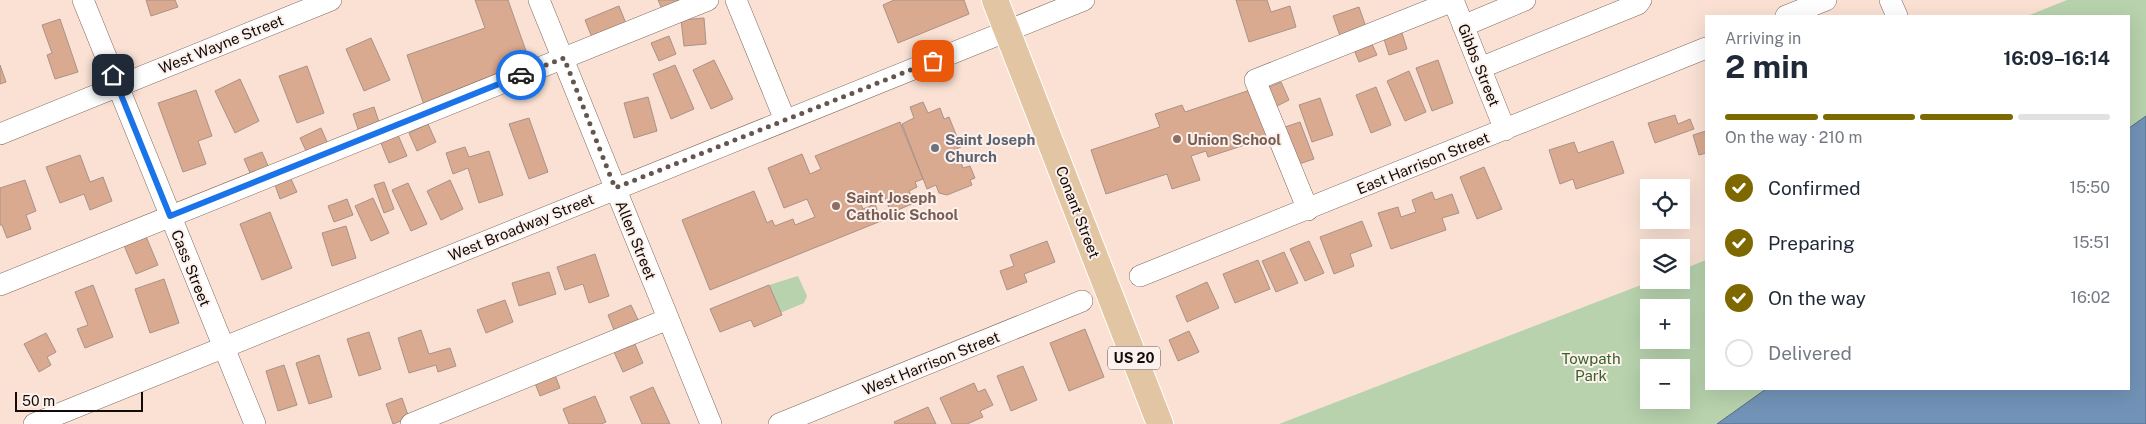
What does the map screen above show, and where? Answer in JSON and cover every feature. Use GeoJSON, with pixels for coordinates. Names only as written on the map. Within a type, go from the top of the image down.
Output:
{"type":"FeatureCollection","features":[{"type":"Feature","properties":{"kind":"main road","name":"Conant Street"},"geometry":{"type":"LineString","coordinates":[[996,0],[1160,424]]}},
{"type":"Feature","properties":{"kind":"street","name":"Cass Street"},"geometry":{"type":"LineString","coordinates":[[83,0],[255,424]]}},
{"type":"Feature","properties":{"kind":"street","name":"West Wayne Street"},"geometry":{"type":"LineString","coordinates":[[0,134],[331,0]]}},
{"type":"Feature","properties":{"kind":"street","name":"Allen Street"},"geometry":{"type":"LineString","coordinates":[[540,0],[712,424]]}},
{"type":"Feature","properties":{"kind":"street"},"geometry":{"type":"LineString","coordinates":[[0,285],[708,0]]}},
{"type":"Feature","properties":{"kind":"street"},"geometry":{"type":"LineString","coordinates":[[736,0],[785,120]]}},
{"type":"Feature","properties":{"kind":"street","name":"West Broadway Street"},"geometry":{"type":"LineString","coordinates":[[34,424],[1084,0]]}},
{"type":"Feature","properties":{"kind":"street"},"geometry":{"type":"LineString","coordinates":[[1308,210],[1255,80],[1453,0]]}},
{"type":"Feature","properties":{"kind":"street","name":"Gibbs Street"},"geometry":{"type":"LineString","coordinates":[[1453,0],[1505,130]]}},
{"type":"Feature","properties":{"kind":"street"},"geometry":{"type":"LineString","coordinates":[[1463,26],[1525,0]]}},
{"type":"Feature","properties":{"kind":"street"},"geometry":{"type":"LineString","coordinates":[[1480,68],[1638,4],[1641,0]]}},
{"type":"Feature","properties":{"kind":"street"},"geometry":{"type":"LineString","coordinates":[[1788,15],[1826,0]]}},
{"type":"Feature","properties":{"kind":"street"},"geometry":{"type":"LineString","coordinates":[[1890,0],[1897,15]]}},
{"type":"Feature","properties":{"kind":"street","name":"East Harrison Street"},"geometry":{"type":"LineString","coordinates":[[1140,276],[1308,210],[1705,48]]}},
{"type":"Feature","properties":{"kind":"street","name":"West Harrison Street"},"geometry":{"type":"LineString","coordinates":[[779,424],[1082,301]]}},
{"type":"Feature","properties":{"kind":"street"},"geometry":{"type":"LineString","coordinates":[[411,424],[668,319]]}},
{"type":"Feature","properties":{"kind":"green space"},"geometry":{"type":"Polygon","coordinates":[[[2067,0],[2146,0],[2146,116],[2130,127],[2130,15],[2030,15],[2067,0]]]}},
{"type":"Feature","properties":{"kind":"green space","name":"Towpath Park"},"geometry":{"type":"Polygon","coordinates":[[[1705,260],[1705,390],[1765,390],[1717,424],[1279,424],[1640,285],[1640,289],[1690,289],[1690,266],[1705,260]]]}},
{"type":"Feature","properties":{"kind":"green space"},"geometry":{"type":"Polygon","coordinates":[[[798,276],[807,296],[804,303],[780,313],[769,285],[798,276]]]}},
{"type":"Feature","properties":{"kind":"water"},"geometry":{"type":"Polygon","coordinates":[[[2146,116],[2146,424],[1717,424],[1765,390],[2130,390],[2130,127],[2146,116]]]}},
{"type":"Feature","properties":{"kind":"building"},"geometry":{"type":"Polygon","coordinates":[[[146,0],[175,0],[178,7],[151,16],[146,0]]]}},
{"type":"Feature","properties":{"kind":"building"},"geometry":{"type":"Polygon","coordinates":[[[475,0],[508,0],[532,68],[424,105],[407,55],[485,28],[475,0]]]}},
{"type":"Feature","properties":{"kind":"building"},"geometry":{"type":"Polygon","coordinates":[[[658,0],[684,0],[662,9],[658,0]]]}},
{"type":"Feature","properties":{"kind":"building"},"geometry":{"type":"Polygon","coordinates":[[[894,0],[964,0],[969,14],[898,43],[883,5],[894,0]]]}},
{"type":"Feature","properties":{"kind":"building"},"geometry":{"type":"Polygon","coordinates":[[[1236,0],[1267,0],[1271,12],[1290,6],[1296,27],[1249,42],[1236,0]]]}},
{"type":"Feature","properties":{"kind":"building"},"geometry":{"type":"Polygon","coordinates":[[[619,6],[627,26],[593,40],[585,20],[619,6]]]}},
{"type":"Feature","properties":{"kind":"building"},"geometry":{"type":"Polygon","coordinates":[[[1359,7],[1366,27],[1340,36],[1333,16],[1359,7]]]}},
{"type":"Feature","properties":{"kind":"building"},"geometry":{"type":"Polygon","coordinates":[[[704,18],[706,44],[684,46],[681,20],[704,18]]]}},
{"type":"Feature","properties":{"kind":"building"},"geometry":{"type":"Polygon","coordinates":[[[60,19],[78,72],[55,79],[47,55],[52,53],[42,25],[60,19]]]}},
{"type":"Feature","properties":{"kind":"building"},"geometry":{"type":"Polygon","coordinates":[[[1401,30],[1407,49],[1389,55],[1383,36],[1401,30]]]}},
{"type":"Feature","properties":{"kind":"building"},"geometry":{"type":"Polygon","coordinates":[[[669,36],[676,54],[659,61],[651,43],[669,36]]]}},
{"type":"Feature","properties":{"kind":"building"},"geometry":{"type":"Polygon","coordinates":[[[371,38],[390,80],[364,91],[346,49],[371,38]]]}},
{"type":"Feature","properties":{"kind":"building"},"geometry":{"type":"Polygon","coordinates":[[[1371,42],[1377,55],[1359,62],[1354,50],[1371,42]]]}},
{"type":"Feature","properties":{"kind":"building"},"geometry":{"type":"Polygon","coordinates":[[[714,60],[733,99],[711,109],[693,70],[714,60]]]}},
{"type":"Feature","properties":{"kind":"building"},"geometry":{"type":"Polygon","coordinates":[[[1438,60],[1453,103],[1432,111],[1416,68],[1438,60]]]}},
{"type":"Feature","properties":{"kind":"building"},"geometry":{"type":"Polygon","coordinates":[[[0,65],[6,82],[0,84],[0,65]]]}},
{"type":"Feature","properties":{"kind":"building"},"geometry":{"type":"Polygon","coordinates":[[[675,65],[694,109],[671,119],[653,74],[675,65]]]}},
{"type":"Feature","properties":{"kind":"building"},"geometry":{"type":"Polygon","coordinates":[[[307,66],[324,113],[297,123],[279,76],[307,66]]]}},
{"type":"Feature","properties":{"kind":"building"},"geometry":{"type":"Polygon","coordinates":[[[1409,71],[1426,112],[1405,121],[1387,81],[1409,71]]]}},
{"type":"Feature","properties":{"kind":"building"},"geometry":{"type":"Polygon","coordinates":[[[240,79],[259,121],[235,133],[215,91],[240,79]]]}},
{"type":"Feature","properties":{"kind":"building"},"geometry":{"type":"Polygon","coordinates":[[[1281,82],[1289,100],[1275,107],[1267,88],[1281,82]]]}},
{"type":"Feature","properties":{"kind":"building"},"geometry":{"type":"Polygon","coordinates":[[[1376,87],[1391,125],[1371,133],[1356,95],[1376,87]]]}},
{"type":"Feature","properties":{"kind":"building"},"geometry":{"type":"Polygon","coordinates":[[[1256,88],[1272,136],[1208,157],[1206,151],[1191,156],[1200,180],[1172,189],[1167,174],[1106,194],[1091,150],[1160,127],[1155,114],[1182,105],[1185,112],[1256,88]]]}},
{"type":"Feature","properties":{"kind":"building"},"geometry":{"type":"Polygon","coordinates":[[[196,90],[212,136],[198,141],[206,164],[183,172],[158,103],[196,90]]]}},
{"type":"Feature","properties":{"kind":"building"},"geometry":{"type":"Polygon","coordinates":[[[648,97],[657,131],[634,138],[624,103],[648,97]]]}},
{"type":"Feature","properties":{"kind":"building"},"geometry":{"type":"Polygon","coordinates":[[[1320,98],[1333,135],[1312,142],[1299,105],[1320,98]]]}},
{"type":"Feature","properties":{"kind":"building","name":"Saint Joseph Church"},"geometry":{"type":"Polygon","coordinates":[[[923,102],[928,113],[940,108],[944,119],[949,117],[961,147],[956,149],[963,168],[970,166],[975,178],[970,180],[972,185],[947,195],[939,193],[936,185],[927,189],[902,124],[914,118],[910,107],[923,102]]]}},
{"type":"Feature","properties":{"kind":"building"},"geometry":{"type":"Polygon","coordinates":[[[374,107],[380,125],[359,132],[353,114],[374,107]]]}},
{"type":"Feature","properties":{"kind":"building"},"geometry":{"type":"Polygon","coordinates":[[[1675,115],[1678,124],[1690,119],[1694,129],[1655,143],[1648,123],[1675,115]]]}},
{"type":"Feature","properties":{"kind":"building"},"geometry":{"type":"Polygon","coordinates":[[[529,118],[548,172],[529,179],[509,124],[529,118]]]}},
{"type":"Feature","properties":{"kind":"building","name":"Saint Joseph Catholic School"},"geometry":{"type":"Polygon","coordinates":[[[900,122],[923,179],[915,182],[917,187],[909,191],[914,203],[891,213],[884,195],[861,204],[863,209],[875,204],[881,221],[710,290],[682,220],[754,191],[767,223],[772,220],[775,226],[793,219],[795,225],[815,217],[807,199],[784,208],[768,168],[802,154],[810,174],[821,169],[815,156],[900,122]]]}},
{"type":"Feature","properties":{"kind":"building"},"geometry":{"type":"Polygon","coordinates":[[[1300,122],[1314,159],[1296,165],[1282,128],[1300,122]]]}},
{"type":"Feature","properties":{"kind":"building"},"geometry":{"type":"Polygon","coordinates":[[[428,124],[436,142],[417,151],[409,133],[428,124]]]}},
{"type":"Feature","properties":{"kind":"building"},"geometry":{"type":"Polygon","coordinates":[[[321,128],[328,144],[307,153],[300,138],[321,128]]]}},
{"type":"Feature","properties":{"kind":"building"},"geometry":{"type":"Polygon","coordinates":[[[1705,131],[1705,153],[1699,155],[1693,135],[1705,131]]]}},
{"type":"Feature","properties":{"kind":"building"},"geometry":{"type":"Polygon","coordinates":[[[398,135],[407,156],[389,163],[381,143],[398,135]]]}},
{"type":"Feature","properties":{"kind":"building"},"geometry":{"type":"Polygon","coordinates":[[[1613,141],[1624,173],[1576,189],[1573,179],[1560,184],[1549,150],[1574,142],[1578,153],[1613,141]]]}},
{"type":"Feature","properties":{"kind":"building"},"geometry":{"type":"Polygon","coordinates":[[[465,147],[469,157],[489,151],[503,195],[479,203],[468,168],[453,174],[446,153],[465,147]]]}},
{"type":"Feature","properties":{"kind":"building"},"geometry":{"type":"Polygon","coordinates":[[[262,152],[269,168],[251,175],[244,159],[262,152]]]}},
{"type":"Feature","properties":{"kind":"building"},"geometry":{"type":"Polygon","coordinates":[[[80,155],[90,182],[103,177],[112,201],[90,210],[84,194],[60,203],[46,167],[80,155]]]}},
{"type":"Feature","properties":{"kind":"building"},"geometry":{"type":"Polygon","coordinates":[[[1484,167],[1502,209],[1477,219],[1460,177],[1484,167]]]}},
{"type":"Feature","properties":{"kind":"building"},"geometry":{"type":"Polygon","coordinates":[[[291,179],[297,192],[280,199],[275,185],[291,179]]]}},
{"type":"Feature","properties":{"kind":"building"},"geometry":{"type":"Polygon","coordinates":[[[25,180],[36,211],[26,215],[31,229],[7,238],[2,225],[0,225],[0,188],[25,180]]]}},
{"type":"Feature","properties":{"kind":"building"},"geometry":{"type":"Polygon","coordinates":[[[450,180],[463,209],[441,220],[427,191],[450,180]]]}},
{"type":"Feature","properties":{"kind":"building"},"geometry":{"type":"Polygon","coordinates":[[[384,182],[394,209],[384,213],[374,185],[384,182]]]}},
{"type":"Feature","properties":{"kind":"building"},"geometry":{"type":"Polygon","coordinates":[[[408,183],[427,224],[411,231],[392,190],[408,183]]]}},
{"type":"Feature","properties":{"kind":"building"},"geometry":{"type":"Polygon","coordinates":[[[1432,192],[1435,200],[1452,194],[1459,213],[1442,218],[1446,230],[1391,249],[1378,213],[1398,207],[1401,217],[1416,212],[1412,200],[1432,192]]]}},
{"type":"Feature","properties":{"kind":"building"},"geometry":{"type":"Polygon","coordinates":[[[373,198],[389,233],[371,241],[355,206],[373,198]]]}},
{"type":"Feature","properties":{"kind":"building"},"geometry":{"type":"Polygon","coordinates":[[[347,199],[353,215],[334,222],[328,206],[347,199]]]}},
{"type":"Feature","properties":{"kind":"building"},"geometry":{"type":"Polygon","coordinates":[[[270,212],[292,268],[262,280],[240,224],[270,212]]]}},
{"type":"Feature","properties":{"kind":"building"},"geometry":{"type":"Polygon","coordinates":[[[1362,221],[1372,246],[1350,254],[1354,266],[1334,274],[1320,237],[1362,221]]]}},
{"type":"Feature","properties":{"kind":"building"},"geometry":{"type":"Polygon","coordinates":[[[346,226],[356,258],[332,266],[322,233],[346,226]]]}},
{"type":"Feature","properties":{"kind":"building"},"geometry":{"type":"Polygon","coordinates":[[[145,234],[158,265],[136,274],[123,243],[145,234]]]}},
{"type":"Feature","properties":{"kind":"building"},"geometry":{"type":"Polygon","coordinates":[[[1047,241],[1055,262],[1024,274],[1027,282],[1007,290],[1000,271],[1014,266],[1010,255],[1047,241]]]}},
{"type":"Feature","properties":{"kind":"building"},"geometry":{"type":"Polygon","coordinates":[[[1309,241],[1324,273],[1305,281],[1290,249],[1309,241]]]}},
{"type":"Feature","properties":{"kind":"building"},"geometry":{"type":"Polygon","coordinates":[[[1284,252],[1298,283],[1276,292],[1262,261],[1284,252]]]}},
{"type":"Feature","properties":{"kind":"building"},"geometry":{"type":"Polygon","coordinates":[[[595,254],[609,296],[589,303],[583,284],[565,290],[557,267],[595,254]]]}},
{"type":"Feature","properties":{"kind":"building"},"geometry":{"type":"Polygon","coordinates":[[[1258,260],[1270,289],[1235,303],[1223,274],[1258,260]]]}},
{"type":"Feature","properties":{"kind":"building"},"geometry":{"type":"Polygon","coordinates":[[[549,272],[556,294],[519,306],[512,283],[549,272]]]}},
{"type":"Feature","properties":{"kind":"building"},"geometry":{"type":"Polygon","coordinates":[[[164,279],[179,323],[150,333],[135,289],[164,279]]]}},
{"type":"Feature","properties":{"kind":"building"},"geometry":{"type":"Polygon","coordinates":[[[1207,282],[1219,308],[1187,322],[1176,296],[1207,282]]]}},
{"type":"Feature","properties":{"kind":"building"},"geometry":{"type":"Polygon","coordinates":[[[93,285],[113,337],[85,348],[77,329],[88,325],[75,292],[93,285]]]}},
{"type":"Feature","properties":{"kind":"building"},"geometry":{"type":"Polygon","coordinates":[[[769,285],[782,315],[754,327],[751,320],[720,332],[710,309],[769,285]]]}},
{"type":"Feature","properties":{"kind":"building"},"geometry":{"type":"Polygon","coordinates":[[[505,300],[513,322],[486,333],[477,310],[505,300]]]}},
{"type":"Feature","properties":{"kind":"building"},"geometry":{"type":"Polygon","coordinates":[[[631,305],[640,324],[616,335],[608,315],[631,305]]]}},
{"type":"Feature","properties":{"kind":"building"},"geometry":{"type":"Polygon","coordinates":[[[1085,329],[1104,377],[1069,391],[1050,343],[1085,329]]]}},
{"type":"Feature","properties":{"kind":"building"},"geometry":{"type":"Polygon","coordinates":[[[421,330],[429,354],[450,348],[456,366],[438,372],[436,365],[409,373],[398,338],[421,330]]]}},
{"type":"Feature","properties":{"kind":"building"},"geometry":{"type":"Polygon","coordinates":[[[1189,331],[1199,352],[1178,361],[1169,340],[1189,331]]]}},
{"type":"Feature","properties":{"kind":"building"},"geometry":{"type":"Polygon","coordinates":[[[369,332],[381,369],[359,376],[347,339],[369,332]]]}},
{"type":"Feature","properties":{"kind":"building"},"geometry":{"type":"Polygon","coordinates":[[[46,333],[56,352],[47,357],[51,365],[39,372],[24,344],[46,333]]]}},
{"type":"Feature","properties":{"kind":"building"},"geometry":{"type":"Polygon","coordinates":[[[634,342],[643,363],[623,372],[614,352],[634,342]]]}},
{"type":"Feature","properties":{"kind":"building"},"geometry":{"type":"Polygon","coordinates":[[[319,355],[332,397],[309,404],[296,363],[319,355]]]}},
{"type":"Feature","properties":{"kind":"building"},"geometry":{"type":"Polygon","coordinates":[[[284,365],[297,405],[278,411],[266,371],[284,365]]]}},
{"type":"Feature","properties":{"kind":"building"},"geometry":{"type":"Polygon","coordinates":[[[1023,366],[1037,400],[1011,411],[997,376],[1023,366]]]}},
{"type":"Feature","properties":{"kind":"building"},"geometry":{"type":"Polygon","coordinates":[[[553,370],[560,388],[540,396],[533,378],[553,370]]]}},
{"type":"Feature","properties":{"kind":"building"},"geometry":{"type":"Polygon","coordinates":[[[974,383],[978,392],[985,389],[993,405],[980,411],[983,417],[967,424],[952,424],[940,398],[974,383]]]}},
{"type":"Feature","properties":{"kind":"building"},"geometry":{"type":"Polygon","coordinates":[[[653,387],[670,424],[642,424],[630,397],[653,387]]]}},
{"type":"Feature","properties":{"kind":"building"},"geometry":{"type":"Polygon","coordinates":[[[595,396],[606,422],[601,424],[569,424],[563,409],[595,396]]]}},
{"type":"Feature","properties":{"kind":"building"},"geometry":{"type":"Polygon","coordinates":[[[402,398],[409,418],[393,424],[386,404],[402,398]]]}},
{"type":"Feature","properties":{"kind":"building"},"geometry":{"type":"Polygon","coordinates":[[[928,407],[936,424],[895,424],[894,422],[928,407]]]}},
{"type":"Feature","properties":{"kind":"way so far"},"geometry":{"type":"LineString","coordinates":[[521,75],[564,58],[615,188],[933,61]]}},
{"type":"Feature","properties":{"kind":"place","name":"Union School"},"geometry":{"type":"Point","coordinates":[1177,139]}},
{"type":"Feature","properties":{"kind":"place","name":"Saint Joseph Church"},"geometry":{"type":"Point","coordinates":[935,148]}},
{"type":"Feature","properties":{"kind":"place","name":"Saint Joseph Catholic School"},"geometry":{"type":"Point","coordinates":[836,206]}},
{"type":"Feature","properties":{"kind":"route"},"geometry":{"type":"LineString","coordinates":[[113,75],[170,216],[521,75]]}}]}
